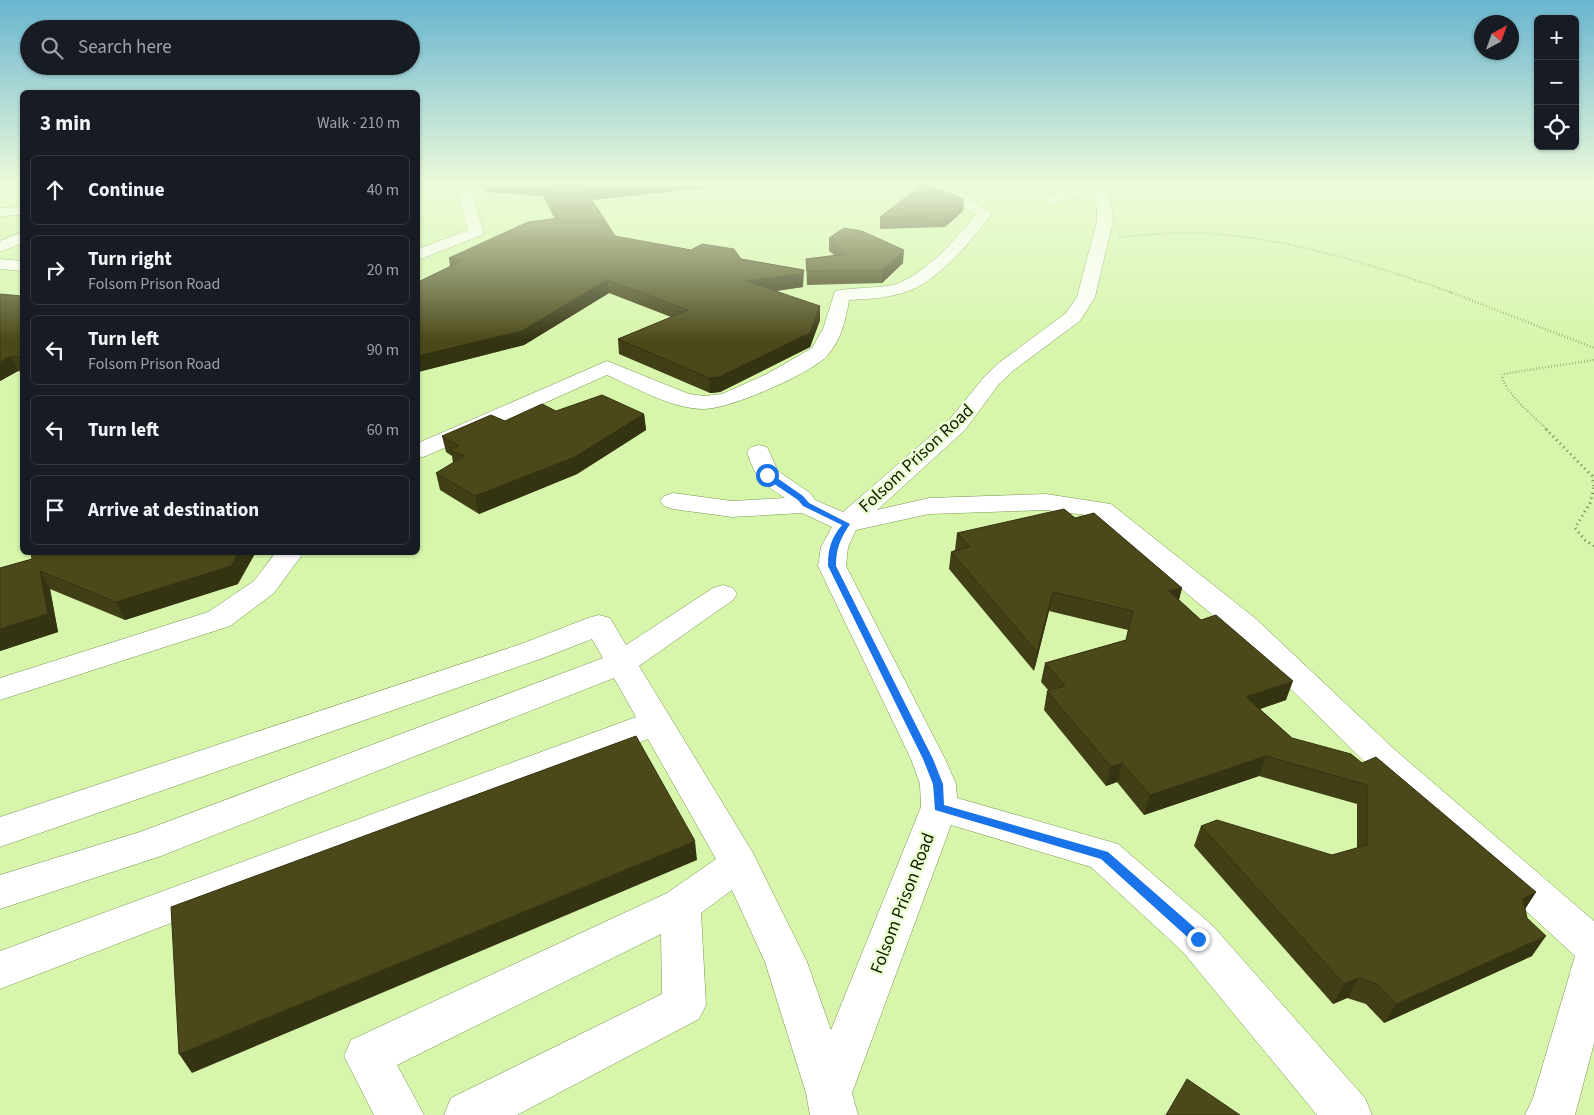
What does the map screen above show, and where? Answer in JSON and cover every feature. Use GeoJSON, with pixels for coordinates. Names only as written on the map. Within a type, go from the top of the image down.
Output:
{"type":"FeatureCollection","features":[{"type":"Feature","properties":{"kind":"street"},"geometry":{"type":"LineString","coordinates":[[420,254],[463,237]]}},
{"type":"Feature","properties":{"kind":"street"},"geometry":{"type":"LineString","coordinates":[[420,449],[607,367],[685,400],[705,404],[733,397],[813,357],[823,349],[837,315],[841,295],[907,286],[967,237]]}},
{"type":"Feature","properties":{"kind":"street","name":"Folsom Prison Road"},"geometry":{"type":"LineString","coordinates":[[832,1104],[938,807],[938,784],[928,759],[832,566],[832,551],[837,536],[846,524],[957,425],[997,375],[1073,317],[1086,296],[1101,238]]}},
{"type":"Feature","properties":{"kind":"street"},"geometry":{"type":"LineString","coordinates":[[0,264],[20,266]]}},
{"type":"Feature","properties":{"kind":"street"},"geometry":{"type":"LineString","coordinates":[[759,452],[767,475],[801,498],[806,505]]}},
{"type":"Feature","properties":{"kind":"street"},"geometry":{"type":"LineString","coordinates":[[673,500],[732,509],[806,505],[846,524],[929,506],[1046,502],[1102,509],[1244,625],[1382,758],[1594,947]]}},
{"type":"Feature","properties":{"kind":"street"},"geometry":{"type":"LineString","coordinates":[[0,689],[219,619],[264,587],[290,555]]}},
{"type":"Feature","properties":{"kind":"street"},"geometry":{"type":"LineString","coordinates":[[0,892],[148,845],[621,663],[724,594]]}},
{"type":"Feature","properties":{"kind":"street","name":"Folsom Prison Road"},"geometry":{"type":"LineString","coordinates":[[0,832],[532,651],[599,625],[738,864],[786,962],[832,1104]]}},
{"type":"Feature","properties":{"kind":"street"},"geometry":{"type":"LineString","coordinates":[[0,970],[656,724]]}},
{"type":"Feature","properties":{"kind":"street"},"geometry":{"type":"LineString","coordinates":[[938,807],[1104,855],[1198,939],[1348,1115]]}},
{"type":"Feature","properties":{"kind":"street"},"geometry":{"type":"LineString","coordinates":[[400,1115],[366,1056],[681,905],[738,864]]}},
{"type":"Feature","properties":{"kind":"street"},"geometry":{"type":"LineString","coordinates":[[468,1115],[684,1005],[681,905]]}},
{"type":"Feature","properties":{"kind":"street"},"geometry":{"type":"LineString","coordinates":[[1549,1115],[1552,1114],[1594,961]]}},
{"type":"Feature","properties":{"kind":"path"},"geometry":{"type":"LineString","coordinates":[[1101,238],[1127,237]]}},
{"type":"Feature","properties":{"kind":"path"},"geometry":{"type":"LineString","coordinates":[[1229,237],[1316,251],[1421,280],[1594,348]]}},
{"type":"Feature","properties":{"kind":"path"},"geometry":{"type":"LineString","coordinates":[[1594,360],[1511,371],[1502,374],[1502,380],[1508,390],[1592,476],[1594,487],[1590,503],[1574,528],[1585,540],[1594,546]]}},
{"type":"Feature","properties":{"kind":"building"},"geometry":{"type":"Polygon","coordinates":[[[495,237],[621,237],[691,250],[702,244],[734,249],[741,259],[804,270],[803,274],[746,281],[820,306],[810,333],[719,377],[709,378],[618,339],[688,310],[607,280],[522,331],[420,356],[420,281],[462,261],[449,258],[495,237]]]}},
{"type":"Feature","properties":{"kind":"building"},"geometry":{"type":"Polygon","coordinates":[[[875,237],[904,250],[883,270],[807,271],[806,259],[847,254],[829,238],[875,237]]]}},
{"type":"Feature","properties":{"kind":"building"},"geometry":{"type":"Polygon","coordinates":[[[0,294],[20,296],[20,357],[11,356],[0,362],[0,294]]]}},
{"type":"Feature","properties":{"kind":"building"},"geometry":{"type":"Polygon","coordinates":[[[602,395],[644,414],[575,457],[475,496],[436,473],[464,456],[450,450],[459,446],[442,436],[491,415],[505,421],[542,404],[556,411],[602,395]]]}},
{"type":"Feature","properties":{"kind":"building"},"geometry":{"type":"Polygon","coordinates":[[[1064,509],[1075,518],[1094,513],[1182,588],[1169,591],[1201,620],[1216,615],[1293,681],[1246,697],[1292,738],[1351,754],[1362,763],[1376,757],[1536,892],[1523,899],[1527,918],[1546,936],[1396,1004],[1377,984],[1358,978],[1344,984],[1201,826],[1217,820],[1332,855],[1367,845],[1367,785],[1266,756],[1150,795],[1122,763],[1111,767],[1047,691],[1065,686],[1045,663],[1126,640],[1133,611],[1053,592],[1037,652],[951,552],[970,547],[957,533],[1064,509]]]}},
{"type":"Feature","properties":{"kind":"building"},"geometry":{"type":"Polygon","coordinates":[[[31,555],[237,555],[231,566],[116,602],[40,571],[48,614],[0,629],[0,568],[32,559],[31,555]]]}},
{"type":"Feature","properties":{"kind":"building"},"geometry":{"type":"Polygon","coordinates":[[[636,736],[695,841],[179,1054],[171,907],[636,736]]]}},
{"type":"Feature","properties":{"kind":"building"},"geometry":{"type":"Polygon","coordinates":[[[1187,1079],[1240,1115],[1166,1115],[1187,1079]]]}},
{"type":"Feature","properties":{"kind":"route"},"geometry":{"type":"LineString","coordinates":[[767,475],[801,498],[806,505],[846,524],[837,536],[832,551],[832,566],[928,759],[938,784],[938,807],[1104,855],[1198,939]]}}]}
